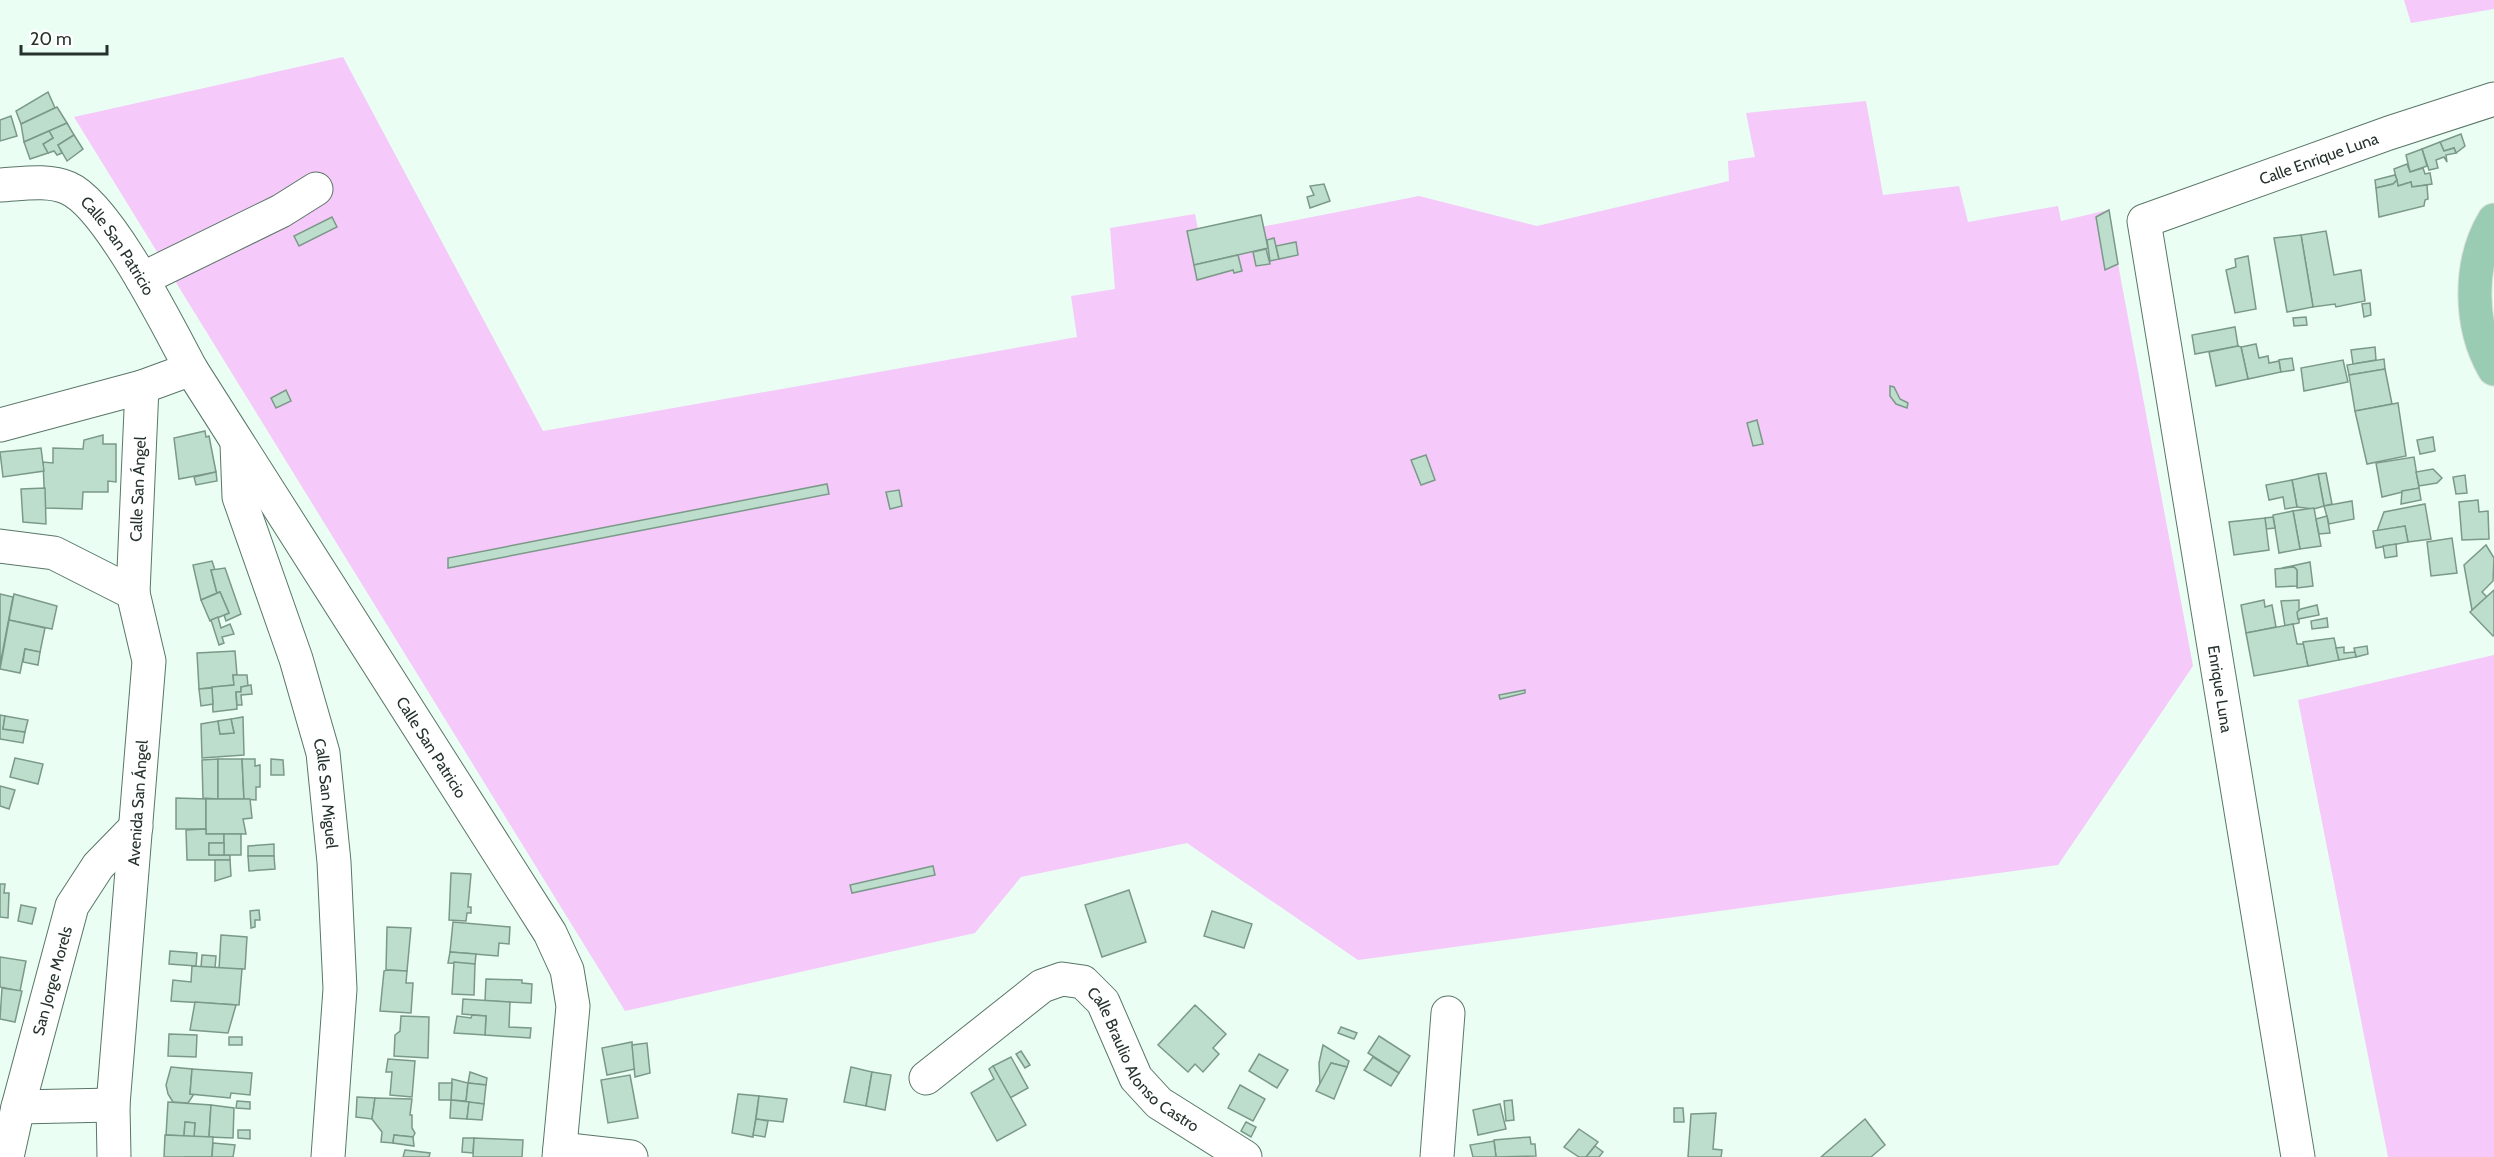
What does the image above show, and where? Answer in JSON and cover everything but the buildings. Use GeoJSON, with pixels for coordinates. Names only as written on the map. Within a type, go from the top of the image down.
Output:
{"type":"FeatureCollection","features":[{"type":"Feature","properties":{"kind":"main road"},"geometry":{"type":"LineString","coordinates":[[2494,220],[2484,236],[2474,285],[2483,350],[2494,369]]}},
{"type":"Feature","properties":{"kind":"street","name":"Calle Enrique Luna"},"geometry":{"type":"LineString","coordinates":[[2137,236],[2389,133],[2494,99]]}},
{"type":"Feature","properties":{"kind":"street","name":"Calle San Patricio"},"geometry":{"type":"LineString","coordinates":[[0,185],[42,183],[68,188],[89,202],[142,279],[190,369],[550,933],[567,970],[573,1006],[559,1153]]}},
{"type":"Feature","properties":{"kind":"street"},"geometry":{"type":"LineString","coordinates":[[142,279],[281,211],[316,189]]}},
{"type":"Feature","properties":{"kind":"street","name":"Enrique Luna"},"geometry":{"type":"LineString","coordinates":[[2137,236],[2298,1157]]}},
{"type":"Feature","properties":{"kind":"street"},"geometry":{"type":"LineString","coordinates":[[0,425],[142,387],[190,369]]}},
{"type":"Feature","properties":{"kind":"street","name":"Calle San Ángel"},"geometry":{"type":"LineString","coordinates":[[133,593],[142,387]]}},
{"type":"Feature","properties":{"kind":"street","name":"Calle San Miguel"},"geometry":{"type":"LineString","coordinates":[[237,442],[239,497],[296,658],[323,753],[334,862],[340,989],[328,1157]]}},
{"type":"Feature","properties":{"kind":"street"},"geometry":{"type":"LineString","coordinates":[[0,546],[54,553],[133,593]]}},
{"type":"Feature","properties":{"kind":"street","name":"Avenida San Ángel"},"geometry":{"type":"LineString","coordinates":[[114,1157],[114,1105],[149,661],[133,593]]}},
{"type":"Feature","properties":{"kind":"street","name":"San Jorge Morels"},"geometry":{"type":"LineString","coordinates":[[7,1157],[18,1107],[72,906],[98,866],[136,827]]}},
{"type":"Feature","properties":{"kind":"street","name":"Calle Braulio Alonso Castro"},"geometry":{"type":"LineString","coordinates":[[926,1078],[1042,986],[1062,979],[1083,982],[1103,1002],[1136,1078],[1159,1103],[1245,1157]]}},
{"type":"Feature","properties":{"kind":"street"},"geometry":{"type":"LineString","coordinates":[[1437,1157],[1448,1013]]}},
{"type":"Feature","properties":{"kind":"street"},"geometry":{"type":"LineString","coordinates":[[18,1107],[114,1105]]}},
{"type":"Feature","properties":{"kind":"street"},"geometry":{"type":"LineString","coordinates":[[559,1153],[631,1157]]}},
{"type":"Feature","properties":{"kind":"shaded area"},"geometry":{"type":"Polygon","coordinates":[[[2404,0],[2494,0],[2494,9],[2411,23],[2404,0]]]}},
{"type":"Feature","properties":{"kind":"shaded area"},"geometry":{"type":"Polygon","coordinates":[[[343,57],[543,431],[1077,337],[1071,296],[1115,289],[1110,228],[1195,214],[1200,239],[1419,196],[1537,226],[1729,181],[1728,161],[1755,157],[1746,113],[1866,101],[1883,195],[1959,186],[1968,222],[2058,206],[2061,221],[2108,210],[2193,666],[2058,865],[1358,960],[1187,843],[1021,877],[975,933],[625,1011],[74,117],[343,57]]]}},
{"type":"Feature","properties":{"kind":"shaded area"},"geometry":{"type":"Polygon","coordinates":[[[2494,655],[2494,1157],[2388,1157],[2298,700],[2494,655]]]}}]}
